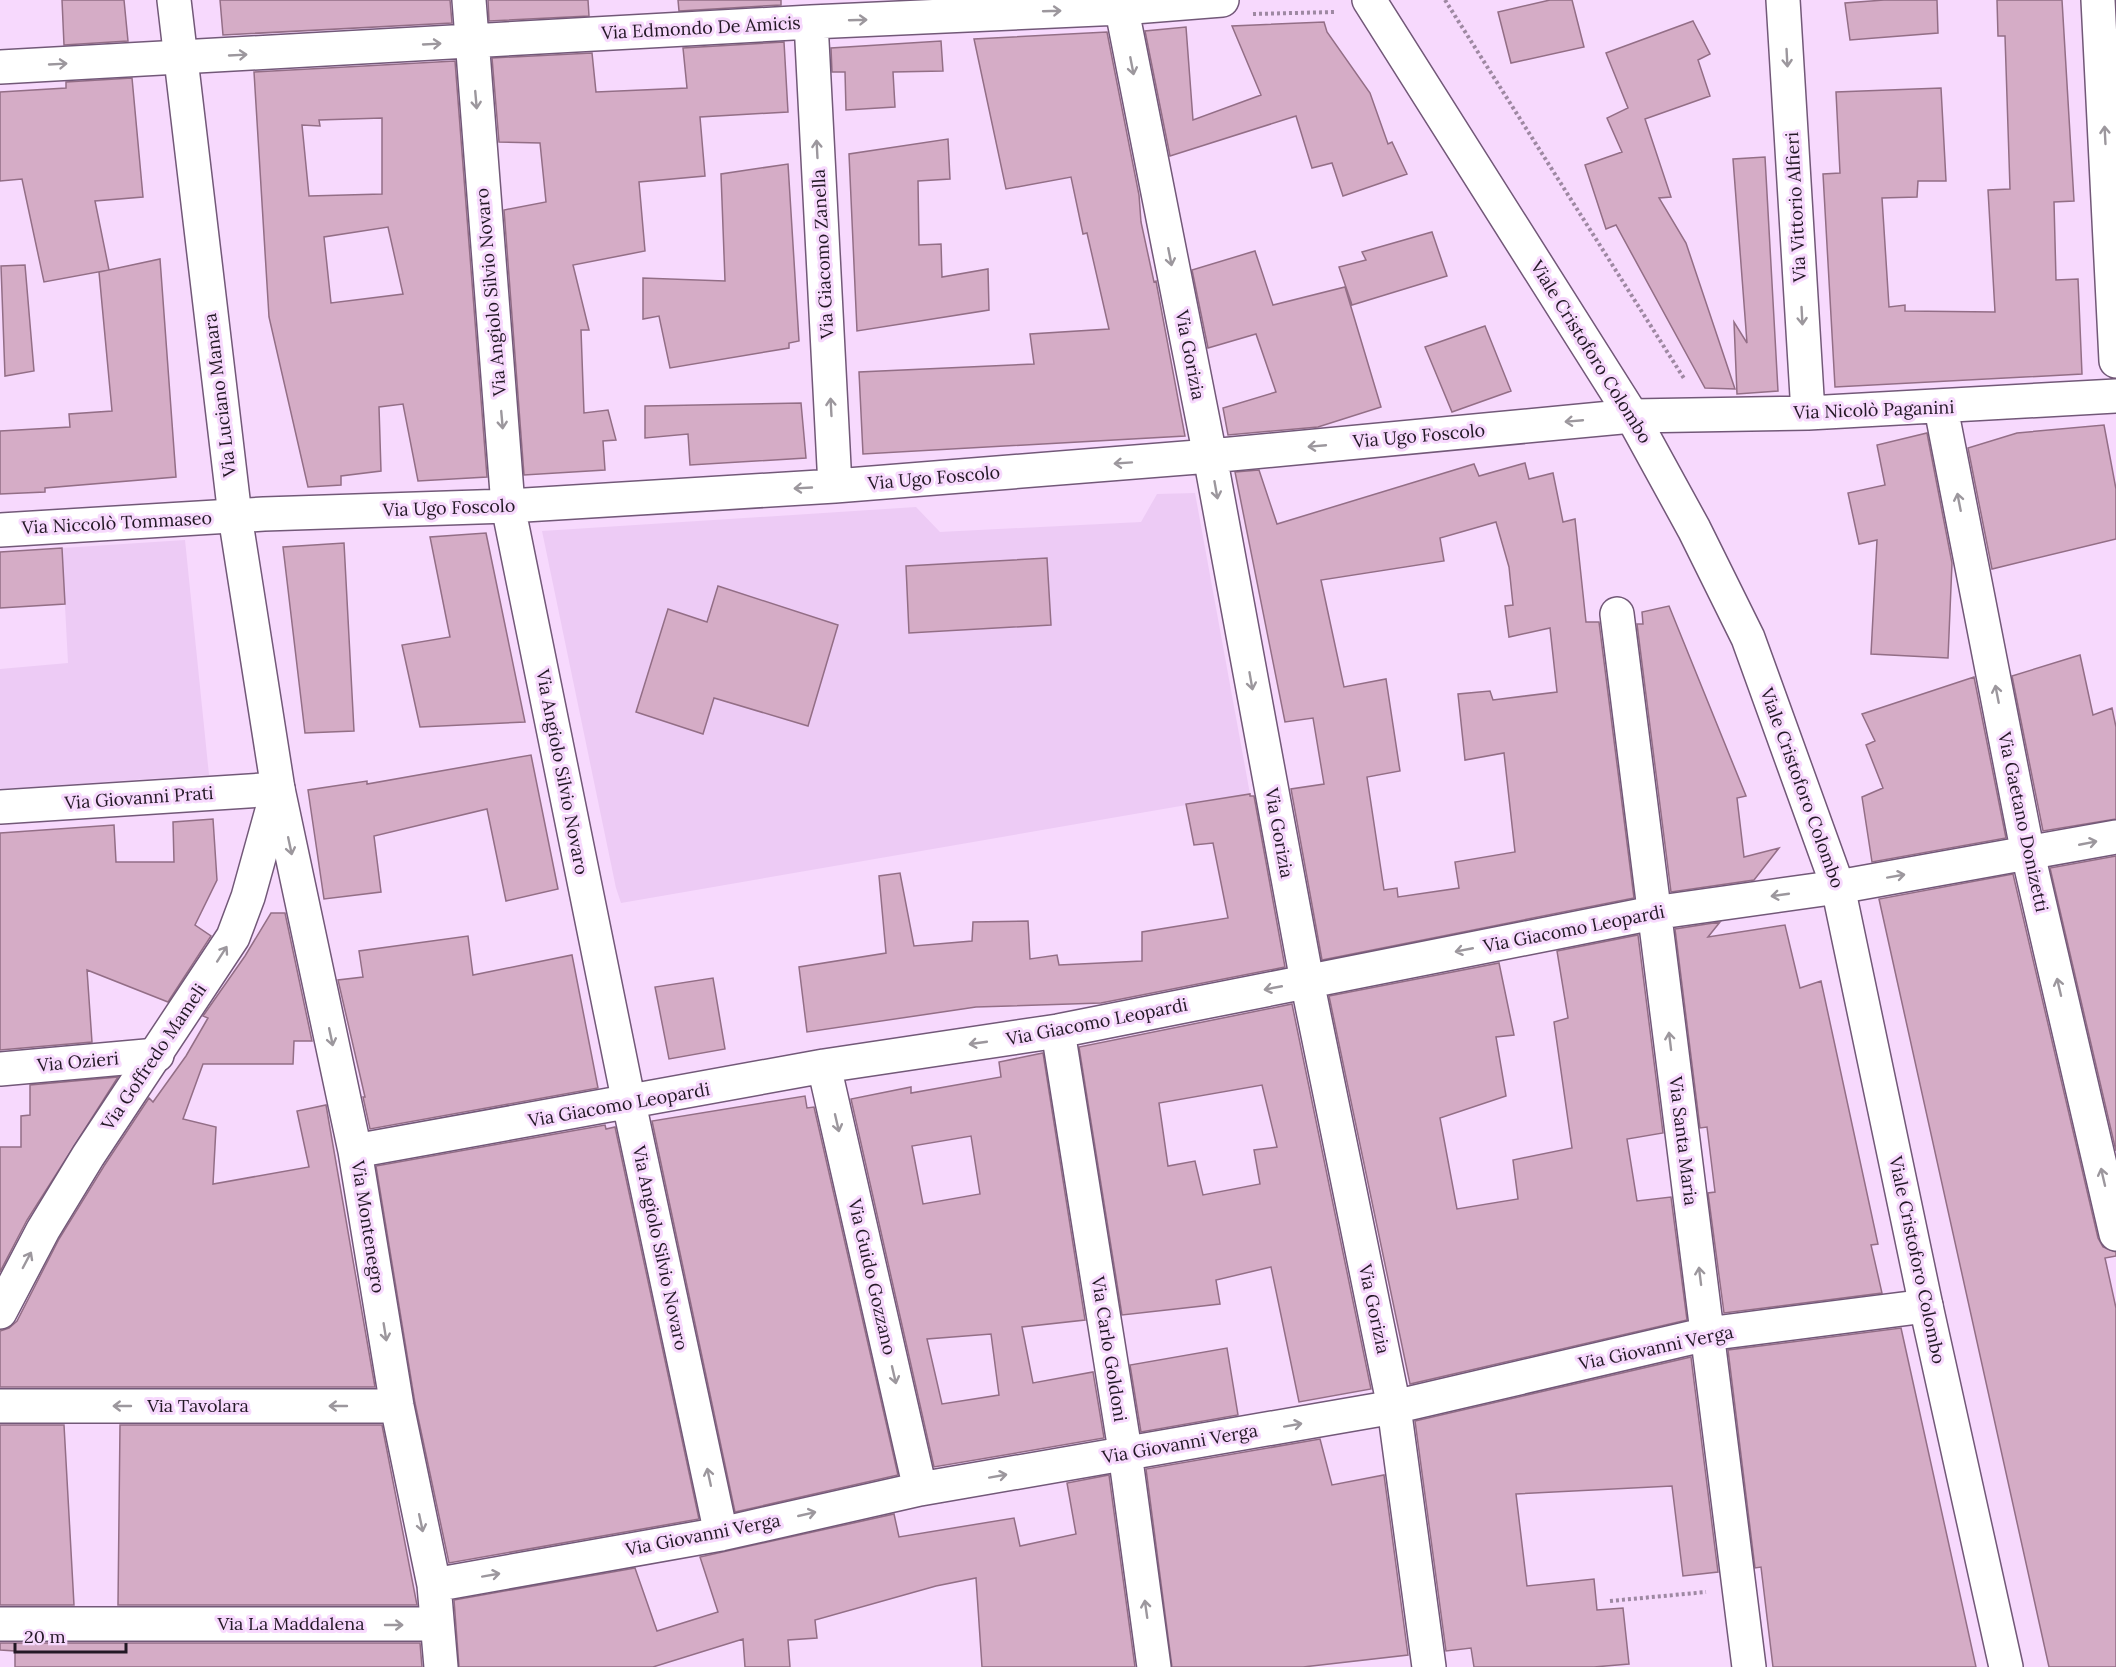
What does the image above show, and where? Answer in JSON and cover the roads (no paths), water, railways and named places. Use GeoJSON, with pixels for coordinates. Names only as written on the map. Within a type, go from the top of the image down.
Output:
{"type":"FeatureCollection","features":[{"type":"Feature","properties":{"kind":"street","name":"Via Luciano Manara"},"geometry":{"type":"LineString","coordinates":[[174,0],[179,58],[235,516],[278,789]]}},
{"type":"Feature","properties":{"kind":"street","name":"Via Angiolo Silvio Novaro"},"geometry":{"type":"LineString","coordinates":[[469,0],[508,506],[629,1104],[721,1534]]}},
{"type":"Feature","properties":{"kind":"street","name":"Viale Cristoforo Colombo"},"geometry":{"type":"LineString","coordinates":[[1369,0],[1632,416],[1694,529],[1748,638],[1838,887],[1926,1306],[2006,1667]]}},
{"type":"Feature","properties":{"kind":"street","name":"Via Vittorio Alfieri"},"geometry":{"type":"LineString","coordinates":[[1783,0],[1808,413]]}},
{"type":"Feature","properties":{"kind":"street"},"geometry":{"type":"LineString","coordinates":[[2098,0],[2116,361]]}},
{"type":"Feature","properties":{"kind":"street","name":"Via Edmondo De Amicis"},"geometry":{"type":"LineString","coordinates":[[0,67],[1120,4],[1232,8]]}},
{"type":"Feature","properties":{"kind":"street","name":"Via Gorizia"},"geometry":{"type":"LineString","coordinates":[[1120,4],[1210,456],[1307,981],[1394,1407],[1429,1667]]}},
{"type":"Feature","properties":{"kind":"street","name":"Via Giacomo Zanella"},"geometry":{"type":"LineString","coordinates":[[811,22],[835,486]]}},
{"type":"Feature","properties":{"kind":"street","name":"Via Nicolò Paganini"},"geometry":{"type":"LineString","coordinates":[[1632,416],[1708,416],[1941,408],[2116,396]]}},
{"type":"Feature","properties":{"kind":"street","name":"Via Gaetano Donizetti"},"geometry":{"type":"LineString","coordinates":[[1941,408],[2028,854],[2116,1234]]}},
{"type":"Feature","properties":{"kind":"street","name":"Via Ugo Foscolo"},"geometry":{"type":"LineString","coordinates":[[235,516],[508,506],[835,486],[1210,456],[1632,416]]}},
{"type":"Feature","properties":{"kind":"street","name":"Via Niccolò Tommaseo"},"geometry":{"type":"LineString","coordinates":[[0,530],[235,516]]}},
{"type":"Feature","properties":{"kind":"street","name":"Via Santa Maria"},"geometry":{"type":"LineString","coordinates":[[1617,614],[1749,1667]]}},
{"type":"Feature","properties":{"kind":"street","name":"Via Giovanni Prati"},"geometry":{"type":"LineString","coordinates":[[0,807],[278,789]]}},
{"type":"Feature","properties":{"kind":"street","name":"Via Goffredo Mameli"},"geometry":{"type":"LineString","coordinates":[[0,1312],[49,1220],[88,1156],[233,937],[248,897],[278,789]]}},
{"type":"Feature","properties":{"kind":"street","name":"Via Montenegro"},"geometry":{"type":"LineString","coordinates":[[278,789],[355,1151],[397,1406],[434,1585],[441,1667]]}},
{"type":"Feature","properties":{"kind":"street","name":"Via Giacomo Leopardi"},"geometry":{"type":"LineString","coordinates":[[355,1151],[629,1104],[824,1066],[1058,1031],[1653,913],[1838,887],[2116,837]]}},
{"type":"Feature","properties":{"kind":"street","name":"Via Carlo Goldoni"},"geometry":{"type":"LineString","coordinates":[[1058,1031],[1125,1454],[1154,1667]]}},
{"type":"Feature","properties":{"kind":"street","name":"Via Ozieri"},"geometry":{"type":"LineString","coordinates":[[0,1069],[157,1055]]}},
{"type":"Feature","properties":{"kind":"street","name":"Via Guido Gozzano"},"geometry":{"type":"LineString","coordinates":[[824,1066],[920,1489]]}},
{"type":"Feature","properties":{"kind":"street","name":"Via Giovanni Verga"},"geometry":{"type":"LineString","coordinates":[[434,1585],[721,1534],[920,1489],[1394,1407],[1707,1334],[1926,1306]]}},
{"type":"Feature","properties":{"kind":"street","name":"Via Tavolara"},"geometry":{"type":"LineString","coordinates":[[0,1406],[397,1406]]}},
{"type":"Feature","properties":{"kind":"street","name":"Via La Maddalena"},"geometry":{"type":"LineString","coordinates":[[0,1624],[437,1624]]}}]}
